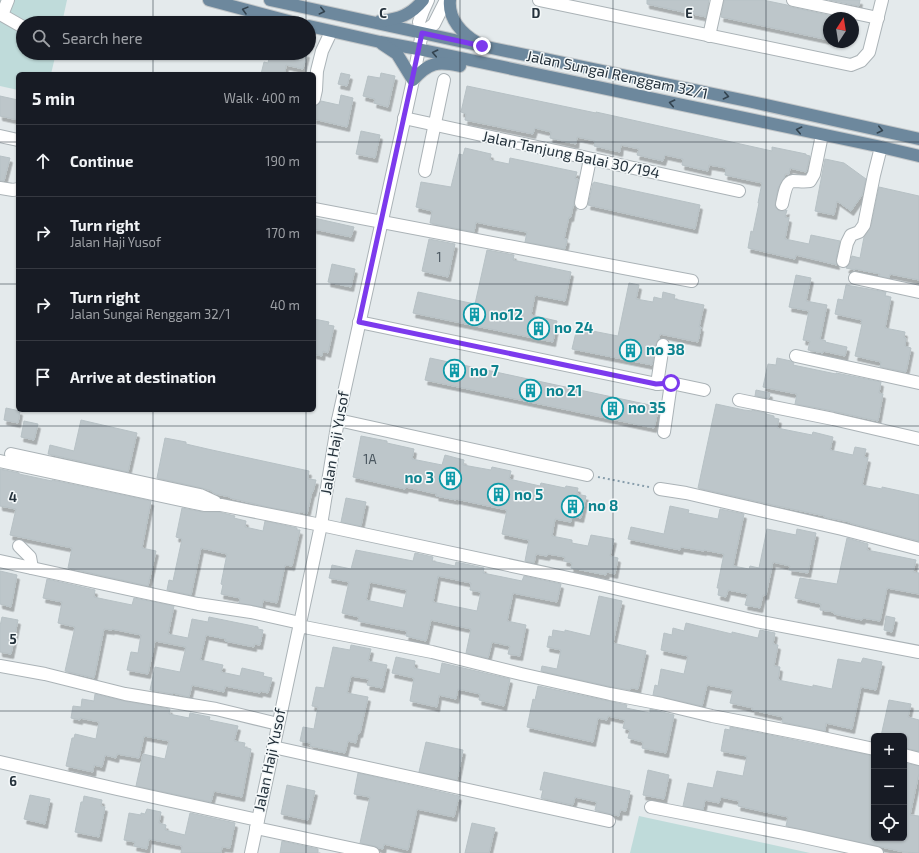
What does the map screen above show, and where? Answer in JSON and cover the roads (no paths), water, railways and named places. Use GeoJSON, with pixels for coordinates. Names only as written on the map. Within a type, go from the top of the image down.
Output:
{"type":"FeatureCollection","features":[{"type":"Feature","properties":{"kind":"main road"},"geometry":{"type":"LineString","coordinates":[[209,0],[270,16]]}},
{"type":"Feature","properties":{"kind":"main road","name":"Jalan Sungai Renggam 32/1"},"geometry":{"type":"LineString","coordinates":[[270,0],[852,123],[919,139]]}},
{"type":"Feature","properties":{"kind":"main road"},"geometry":{"type":"LineString","coordinates":[[369,22],[395,19],[411,12],[423,0]]}},
{"type":"Feature","properties":{"kind":"main road"},"geometry":{"type":"LineString","coordinates":[[450,0],[449,8],[453,19],[459,28],[469,38],[482,46]]}},
{"type":"Feature","properties":{"kind":"main road","name":"Jalan Sungai Renggam 32/1"},"geometry":{"type":"LineString","coordinates":[[316,28],[919,156]]}},
{"type":"Feature","properties":{"kind":"main road"},"geometry":{"type":"LineString","coordinates":[[380,42],[397,54],[412,80],[420,72],[431,65],[447,63],[560,87],[577,83]]}},
{"type":"Feature","properties":{"kind":"main road"},"geometry":{"type":"LineString","coordinates":[[849,140],[852,123]]}},
{"type":"Feature","properties":{"kind":"street"},"geometry":{"type":"LineString","coordinates":[[8,0],[1,15],[16,22]]}},
{"type":"Feature","properties":{"kind":"street"},"geometry":{"type":"LineString","coordinates":[[428,0],[420,22],[422,33],[434,24],[446,0]]}},
{"type":"Feature","properties":{"kind":"street"},"geometry":{"type":"LineString","coordinates":[[539,0],[852,65],[861,61],[869,52],[882,0]]}},
{"type":"Feature","properties":{"kind":"street"},"geometry":{"type":"LineString","coordinates":[[710,36],[717,0]]}},
{"type":"Feature","properties":{"kind":"street"},"geometry":{"type":"LineString","coordinates":[[793,0],[878,18]]}},
{"type":"Feature","properties":{"kind":"street"},"geometry":{"type":"LineString","coordinates":[[316,90],[317,71],[322,51],[331,32]]}},
{"type":"Feature","properties":{"kind":"street","name":"Jalan Haji Yusof"},"geometry":{"type":"LineString","coordinates":[[251,853],[321,525],[338,420],[422,33]]}},
{"type":"Feature","properties":{"kind":"street"},"geometry":{"type":"LineString","coordinates":[[425,171],[444,80]]}},
{"type":"Feature","properties":{"kind":"street","name":"Jalan Tanjung Balai 30/194"},"geometry":{"type":"LineString","coordinates":[[404,118],[739,191]]}},
{"type":"Feature","properties":{"kind":"street"},"geometry":{"type":"LineString","coordinates":[[782,204],[787,186],[790,182],[810,181],[814,174],[822,135]]}},
{"type":"Feature","properties":{"kind":"street"},"geometry":{"type":"LineString","coordinates":[[0,136],[16,140]]}},
{"type":"Feature","properties":{"kind":"street"},"geometry":{"type":"LineString","coordinates":[[843,261],[847,242],[851,235],[859,232],[864,225],[881,147]]}},
{"type":"Feature","properties":{"kind":"street"},"geometry":{"type":"LineString","coordinates":[[581,203],[590,159]]}},
{"type":"Feature","properties":{"kind":"street"},"geometry":{"type":"LineString","coordinates":[[0,188],[16,189]]}},
{"type":"Feature","properties":{"kind":"street"},"geometry":{"type":"LineString","coordinates":[[316,209],[692,282]]}},
{"type":"Feature","properties":{"kind":"street"},"geometry":{"type":"LineString","coordinates":[[855,278],[919,292]]}},
{"type":"Feature","properties":{"kind":"street"},"geometry":{"type":"LineString","coordinates":[[359,322],[656,384],[671,383],[704,390]]}},
{"type":"Feature","properties":{"kind":"street"},"geometry":{"type":"LineString","coordinates":[[656,384],[663,346]]}},
{"type":"Feature","properties":{"kind":"street"},"geometry":{"type":"LineString","coordinates":[[796,356],[919,383]]}},
{"type":"Feature","properties":{"kind":"street"},"geometry":{"type":"LineString","coordinates":[[664,432],[671,383]]}},
{"type":"Feature","properties":{"kind":"street"},"geometry":{"type":"LineString","coordinates":[[739,400],[833,419],[919,439]]}},
{"type":"Feature","properties":{"kind":"street"},"geometry":{"type":"LineString","coordinates":[[338,420],[587,475]]}},
{"type":"Feature","properties":{"kind":"street"},"geometry":{"type":"LineString","coordinates":[[10,454],[200,495],[222,505]]}},
{"type":"Feature","properties":{"kind":"street"},"geometry":{"type":"LineString","coordinates":[[0,461],[204,505],[222,505],[321,525],[592,583],[756,621],[919,652]]}},
{"type":"Feature","properties":{"kind":"street"},"geometry":{"type":"LineString","coordinates":[[660,489],[694,495],[842,529],[919,550]]}},
{"type":"Feature","properties":{"kind":"street"},"geometry":{"type":"LineString","coordinates":[[19,546],[30,557],[32,568]]}},
{"type":"Feature","properties":{"kind":"street"},"geometry":{"type":"LineString","coordinates":[[0,561],[198,604],[251,612],[299,625],[432,652],[610,694],[871,748]]}},
{"type":"Feature","properties":{"kind":"street"},"geometry":{"type":"LineString","coordinates":[[0,666],[45,674],[125,694],[216,709],[278,724]]}},
{"type":"Feature","properties":{"kind":"street"},"geometry":{"type":"LineString","coordinates":[[273,747],[610,821]]}},
{"type":"Feature","properties":{"kind":"street"},"geometry":{"type":"LineString","coordinates":[[907,756],[919,759]]}},
{"type":"Feature","properties":{"kind":"street"},"geometry":{"type":"LineString","coordinates":[[0,762],[373,853]]}},
{"type":"Feature","properties":{"kind":"street"},"geometry":{"type":"LineString","coordinates":[[651,807],[799,836],[876,853]]}},
{"type":"Feature","properties":{"kind":"place","name":"no12"},"geometry":{"type":"Point","coordinates":[474,315]}},
{"type":"Feature","properties":{"kind":"place","name":"no 24"},"geometry":{"type":"Point","coordinates":[539,328]}},
{"type":"Feature","properties":{"kind":"place","name":"no 38"},"geometry":{"type":"Point","coordinates":[630,350]}},
{"type":"Feature","properties":{"kind":"place","name":"no 7"},"geometry":{"type":"Point","coordinates":[455,371]}},
{"type":"Feature","properties":{"kind":"place","name":"no 21"},"geometry":{"type":"Point","coordinates":[530,391]}},
{"type":"Feature","properties":{"kind":"place","name":"no 35"},"geometry":{"type":"Point","coordinates":[613,408]}},
{"type":"Feature","properties":{"kind":"place","name":"no 3"},"geometry":{"type":"Point","coordinates":[450,478]}},
{"type":"Feature","properties":{"kind":"place","name":"no 5"},"geometry":{"type":"Point","coordinates":[499,495]}},
{"type":"Feature","properties":{"kind":"place","name":"no 8"},"geometry":{"type":"Point","coordinates":[573,506]}}]}
